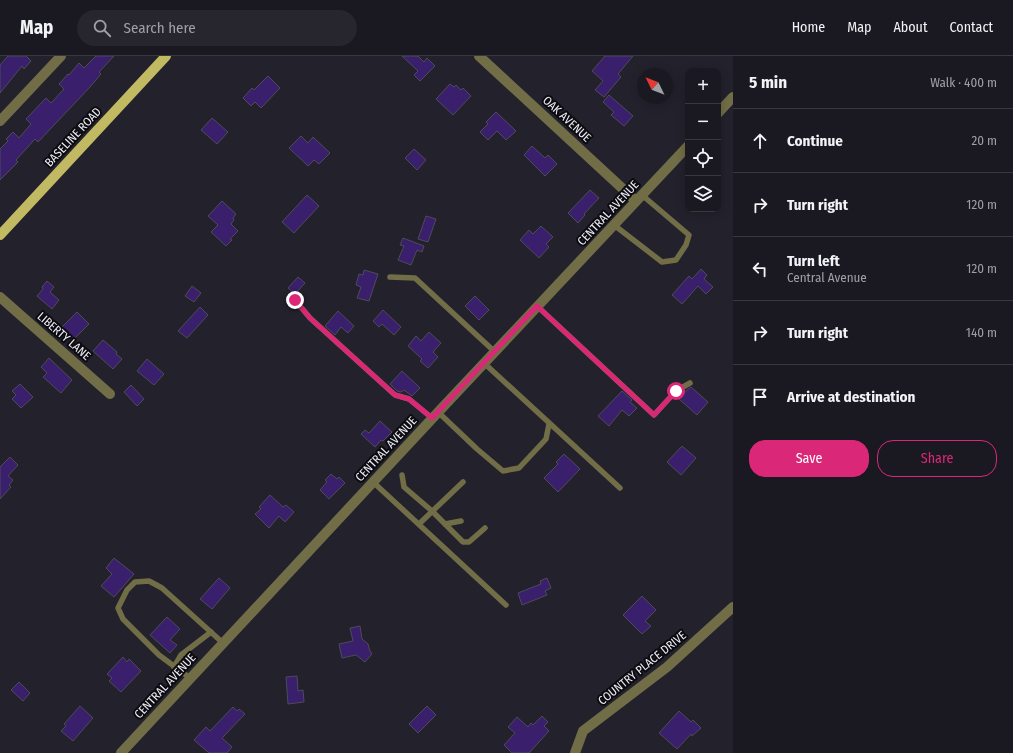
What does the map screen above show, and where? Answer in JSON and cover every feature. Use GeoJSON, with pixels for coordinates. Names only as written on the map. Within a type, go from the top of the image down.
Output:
{"type":"FeatureCollection","features":[{"type":"Feature","properties":{"kind":"main road","name":"BASELINE ROAD"},"geometry":{"type":"LineString","coordinates":[[0,235],[166,56]]}},
{"type":"Feature","properties":{"kind":"street"},"geometry":{"type":"LineString","coordinates":[[0,121],[60,56]]}},
{"type":"Feature","properties":{"kind":"street","name":"OAK AVENUE"},"geometry":{"type":"LineString","coordinates":[[479,56],[639,198]]}},
{"type":"Feature","properties":{"kind":"street"},"geometry":{"type":"LineString","coordinates":[[721,110],[733,97]]}},
{"type":"Feature","properties":{"kind":"street","name":"CENTRAL AVENUE"},"geometry":{"type":"LineString","coordinates":[[121,753],[435,415],[685,149]]}},
{"type":"Feature","properties":{"kind":"street","name":"LIBERTY LANE"},"geometry":{"type":"LineString","coordinates":[[0,297],[110,394]]}},
{"type":"Feature","properties":{"kind":"street","name":"COUNTRY PLACE DRIVE"},"geometry":{"type":"LineString","coordinates":[[575,753],[583,731],[668,667],[733,607]]}},
{"type":"Feature","properties":{"kind":"lane"},"geometry":{"type":"LineString","coordinates":[[614,225],[662,262],[676,260],[686,245],[689,235],[639,198]]}},
{"type":"Feature","properties":{"kind":"lane"},"geometry":{"type":"LineString","coordinates":[[390,277],[415,278],[494,352]]}},
{"type":"Feature","properties":{"kind":"lane"},"geometry":{"type":"LineString","coordinates":[[295,300],[310,318],[395,395],[409,399],[435,415],[503,471],[519,468],[546,439],[549,424]]}},
{"type":"Feature","properties":{"kind":"lane"},"geometry":{"type":"LineString","coordinates":[[537,306],[654,415],[676,391],[690,383]]}},
{"type":"Feature","properties":{"kind":"lane"},"geometry":{"type":"LineString","coordinates":[[484,363],[620,488]]}},
{"type":"Feature","properties":{"kind":"lane"},"geometry":{"type":"LineString","coordinates":[[402,475],[404,487],[432,511],[463,542],[470,542],[485,528]]}},
{"type":"Feature","properties":{"kind":"lane"},"geometry":{"type":"LineString","coordinates":[[373,482],[506,605]]}},
{"type":"Feature","properties":{"kind":"lane"},"geometry":{"type":"LineString","coordinates":[[419,524],[463,482]]}},
{"type":"Feature","properties":{"kind":"lane"},"geometry":{"type":"LineString","coordinates":[[445,524],[461,521]]}},
{"type":"Feature","properties":{"kind":"lane"},"geometry":{"type":"LineString","coordinates":[[190,678],[159,655],[123,619],[118,608],[127,590],[135,582],[149,581],[162,588],[223,643]]}},
{"type":"Feature","properties":{"kind":"lane"},"geometry":{"type":"LineString","coordinates":[[174,666],[181,655],[211,632]]}},
{"type":"Feature","properties":{"kind":"building"},"geometry":{"type":"Polygon","coordinates":[[[8,56],[26,56],[31,61],[24,69],[22,66],[0,93],[0,65],[8,56]]]}},
{"type":"Feature","properties":{"kind":"building"},"geometry":{"type":"Polygon","coordinates":[[[96,56],[114,56],[99,72],[101,74],[90,87],[38,142],[35,139],[16,160],[18,162],[0,180],[0,149],[8,141],[6,139],[13,132],[19,138],[31,124],[26,119],[46,98],[51,103],[64,89],[59,84],[68,74],[69,75],[79,63],[84,68],[96,56]]]}},
{"type":"Feature","properties":{"kind":"building"},"geometry":{"type":"Polygon","coordinates":[[[402,56],[418,56],[424,62],[427,58],[435,66],[420,81],[414,75],[418,71],[402,56]]]}},
{"type":"Feature","properties":{"kind":"building"},"geometry":{"type":"Polygon","coordinates":[[[605,56],[633,56],[618,74],[621,77],[604,97],[595,90],[603,81],[592,71],[605,56]]]}},
{"type":"Feature","properties":{"kind":"building"},"geometry":{"type":"Polygon","coordinates":[[[268,76],[280,88],[261,108],[255,102],[251,106],[243,98],[252,88],[254,90],[268,76]]]}},
{"type":"Feature","properties":{"kind":"building"},"geometry":{"type":"Polygon","coordinates":[[[450,84],[454,87],[456,85],[461,90],[463,88],[471,96],[453,115],[436,99],[450,84]]]}},
{"type":"Feature","properties":{"kind":"building"},"geometry":{"type":"Polygon","coordinates":[[[609,95],[633,116],[624,126],[611,115],[614,112],[603,102],[609,95]]]}},
{"type":"Feature","properties":{"kind":"building"},"geometry":{"type":"Polygon","coordinates":[[[496,112],[516,131],[506,140],[497,131],[488,140],[480,132],[488,124],[486,122],[496,112]]]}},
{"type":"Feature","properties":{"kind":"building"},"geometry":{"type":"Polygon","coordinates":[[[212,118],[228,132],[217,144],[201,130],[212,118]]]}},
{"type":"Feature","properties":{"kind":"building"},"geometry":{"type":"Polygon","coordinates":[[[301,136],[308,143],[313,137],[330,153],[319,164],[314,160],[308,166],[289,148],[301,136]]]}},
{"type":"Feature","properties":{"kind":"building"},"geometry":{"type":"Polygon","coordinates":[[[532,146],[545,158],[548,155],[557,164],[545,176],[524,155],[532,146]]]}},
{"type":"Feature","properties":{"kind":"building"},"geometry":{"type":"Polygon","coordinates":[[[414,149],[426,160],[417,170],[405,158],[414,149]]]}},
{"type":"Feature","properties":{"kind":"building"},"geometry":{"type":"Polygon","coordinates":[[[590,190],[599,198],[578,223],[568,213],[590,190]]]}},
{"type":"Feature","properties":{"kind":"building"},"geometry":{"type":"Polygon","coordinates":[[[307,195],[319,206],[294,233],[282,222],[307,195]]]}},
{"type":"Feature","properties":{"kind":"building"},"geometry":{"type":"Polygon","coordinates":[[[222,201],[236,214],[231,224],[238,231],[230,239],[232,240],[226,246],[211,232],[218,225],[208,216],[222,201]]]}},
{"type":"Feature","properties":{"kind":"building"},"geometry":{"type":"Polygon","coordinates":[[[426,216],[436,219],[428,242],[418,239],[426,216]]]}},
{"type":"Feature","properties":{"kind":"building"},"geometry":{"type":"Polygon","coordinates":[[[541,226],[553,237],[546,244],[549,247],[539,258],[520,240],[529,230],[533,234],[541,226]]]}},
{"type":"Feature","properties":{"kind":"building"},"geometry":{"type":"Polygon","coordinates":[[[403,238],[424,246],[422,252],[417,250],[411,265],[398,260],[404,246],[400,245],[403,238]]]}},
{"type":"Feature","properties":{"kind":"building"},"geometry":{"type":"Polygon","coordinates":[[[701,269],[707,275],[704,279],[713,287],[706,294],[698,286],[682,304],[672,295],[689,276],[692,279],[701,269]]]}},
{"type":"Feature","properties":{"kind":"building"},"geometry":{"type":"Polygon","coordinates":[[[364,270],[378,274],[369,301],[357,298],[361,287],[356,285],[359,274],[363,275],[364,270]]]}},
{"type":"Feature","properties":{"kind":"building"},"geometry":{"type":"Polygon","coordinates":[[[298,277],[305,283],[295,294],[288,288],[298,277]]]}},
{"type":"Feature","properties":{"kind":"building"},"geometry":{"type":"Polygon","coordinates":[[[47,281],[54,287],[50,292],[59,300],[52,309],[37,296],[47,281]]]}},
{"type":"Feature","properties":{"kind":"building"},"geometry":{"type":"Polygon","coordinates":[[[192,286],[201,293],[194,302],[185,296],[192,286]]]}},
{"type":"Feature","properties":{"kind":"building"},"geometry":{"type":"Polygon","coordinates":[[[475,296],[489,310],[479,320],[465,306],[475,296]]]}},
{"type":"Feature","properties":{"kind":"building"},"geometry":{"type":"Polygon","coordinates":[[[200,307],[208,315],[187,338],[178,331],[200,307]]]}},
{"type":"Feature","properties":{"kind":"building"},"geometry":{"type":"Polygon","coordinates":[[[383,310],[401,327],[394,335],[382,324],[379,327],[373,321],[383,310]]]}},
{"type":"Feature","properties":{"kind":"building"},"geometry":{"type":"Polygon","coordinates":[[[338,311],[354,326],[348,333],[341,327],[335,335],[325,326],[338,311]]]}},
{"type":"Feature","properties":{"kind":"building"},"geometry":{"type":"Polygon","coordinates":[[[77,312],[89,324],[74,339],[62,327],[77,312]]]}},
{"type":"Feature","properties":{"kind":"building"},"geometry":{"type":"Polygon","coordinates":[[[429,332],[441,343],[433,352],[438,357],[428,368],[420,361],[422,359],[408,346],[416,336],[421,341],[429,332]]]}},
{"type":"Feature","properties":{"kind":"building"},"geometry":{"type":"Polygon","coordinates":[[[103,340],[117,352],[116,354],[122,359],[113,369],[93,351],[103,340]]]}},
{"type":"Feature","properties":{"kind":"building"},"geometry":{"type":"Polygon","coordinates":[[[49,358],[72,380],[61,393],[43,377],[47,373],[41,367],[49,358]]]}},
{"type":"Feature","properties":{"kind":"building"},"geometry":{"type":"Polygon","coordinates":[[[147,359],[164,374],[154,385],[137,371],[147,359]]]}},
{"type":"Feature","properties":{"kind":"building"},"geometry":{"type":"Polygon","coordinates":[[[402,371],[420,388],[412,396],[404,390],[401,392],[397,391],[390,384],[402,371]]]}},
{"type":"Feature","properties":{"kind":"building"},"geometry":{"type":"Polygon","coordinates":[[[20,384],[33,397],[21,408],[12,399],[16,395],[12,391],[20,384]]]}},
{"type":"Feature","properties":{"kind":"building"},"geometry":{"type":"Polygon","coordinates":[[[131,385],[144,399],[137,406],[124,392],[131,385]]]}},
{"type":"Feature","properties":{"kind":"building"},"geometry":{"type":"Polygon","coordinates":[[[691,387],[708,402],[697,415],[679,399],[691,387]]]}},
{"type":"Feature","properties":{"kind":"building"},"geometry":{"type":"Polygon","coordinates":[[[622,391],[632,400],[630,402],[637,408],[629,416],[622,410],[609,426],[598,416],[622,391]]]}},
{"type":"Feature","properties":{"kind":"building"},"geometry":{"type":"Polygon","coordinates":[[[380,421],[392,432],[383,441],[381,440],[375,447],[361,434],[365,430],[369,433],[380,421]]]}},
{"type":"Feature","properties":{"kind":"building"},"geometry":{"type":"Polygon","coordinates":[[[682,446],[696,458],[681,475],[667,462],[682,446]]]}},
{"type":"Feature","properties":{"kind":"building"},"geometry":{"type":"Polygon","coordinates":[[[564,454],[580,469],[558,492],[544,478],[558,464],[556,462],[564,454]]]}},
{"type":"Feature","properties":{"kind":"building"},"geometry":{"type":"Polygon","coordinates":[[[10,457],[18,465],[8,476],[13,480],[9,485],[11,487],[0,499],[0,467],[10,457]]]}},
{"type":"Feature","properties":{"kind":"building"},"geometry":{"type":"Polygon","coordinates":[[[331,474],[337,479],[339,477],[345,483],[329,499],[320,490],[327,482],[325,480],[331,474]]]}},
{"type":"Feature","properties":{"kind":"building"},"geometry":{"type":"Polygon","coordinates":[[[270,495],[283,507],[286,505],[294,512],[285,522],[279,516],[269,528],[255,514],[261,509],[259,507],[270,495]]]}},
{"type":"Feature","properties":{"kind":"building"},"geometry":{"type":"Polygon","coordinates":[[[114,558],[134,574],[114,597],[101,586],[112,574],[106,568],[114,558]]]}},
{"type":"Feature","properties":{"kind":"building"},"geometry":{"type":"Polygon","coordinates":[[[219,578],[230,588],[212,609],[200,599],[219,578]]]}},
{"type":"Feature","properties":{"kind":"building"},"geometry":{"type":"Polygon","coordinates":[[[547,578],[551,588],[545,591],[547,595],[522,605],[518,593],[541,584],[540,581],[547,578]]]}},
{"type":"Feature","properties":{"kind":"building"},"geometry":{"type":"Polygon","coordinates":[[[642,596],[656,610],[645,621],[651,626],[642,634],[623,615],[642,596]]]}},
{"type":"Feature","properties":{"kind":"building"},"geometry":{"type":"Polygon","coordinates":[[[167,617],[180,629],[170,640],[177,645],[170,653],[150,635],[167,617]]]}},
{"type":"Feature","properties":{"kind":"building"},"geometry":{"type":"Polygon","coordinates":[[[360,626],[362,639],[368,644],[372,654],[365,662],[356,655],[342,658],[339,644],[353,641],[350,628],[360,626]]]}},
{"type":"Feature","properties":{"kind":"building"},"geometry":{"type":"Polygon","coordinates":[[[123,657],[127,662],[129,659],[141,671],[121,692],[109,681],[112,678],[107,674],[123,657]]]}},
{"type":"Feature","properties":{"kind":"building"},"geometry":{"type":"Polygon","coordinates":[[[297,676],[298,691],[303,690],[304,702],[288,704],[286,677],[297,676]]]}},
{"type":"Feature","properties":{"kind":"building"},"geometry":{"type":"Polygon","coordinates":[[[19,682],[30,693],[23,701],[11,690],[19,682]]]}},
{"type":"Feature","properties":{"kind":"building"},"geometry":{"type":"Polygon","coordinates":[[[80,706],[93,718],[73,741],[61,731],[66,726],[64,724],[80,706]]]}},
{"type":"Feature","properties":{"kind":"building"},"geometry":{"type":"Polygon","coordinates":[[[427,706],[436,715],[418,733],[409,724],[427,706]]]}},
{"type":"Feature","properties":{"kind":"building"},"geometry":{"type":"Polygon","coordinates":[[[233,707],[237,711],[239,709],[245,714],[222,738],[232,747],[227,753],[209,753],[194,740],[206,727],[210,731],[233,707]]]}},
{"type":"Feature","properties":{"kind":"building"},"geometry":{"type":"Polygon","coordinates":[[[679,711],[691,722],[693,720],[701,728],[692,736],[691,734],[677,749],[659,733],[679,711]]]}},
{"type":"Feature","properties":{"kind":"building"},"geometry":{"type":"Polygon","coordinates":[[[542,716],[548,722],[544,726],[549,731],[529,753],[512,753],[504,745],[515,733],[508,727],[517,717],[528,727],[531,723],[533,725],[542,716]]]}},
{"type":"Feature","properties":{"kind":"route"},"geometry":{"type":"LineString","coordinates":[[295,300],[310,318],[395,395],[409,399],[417,404],[432,418],[537,306],[654,415],[676,391]]}}]}
